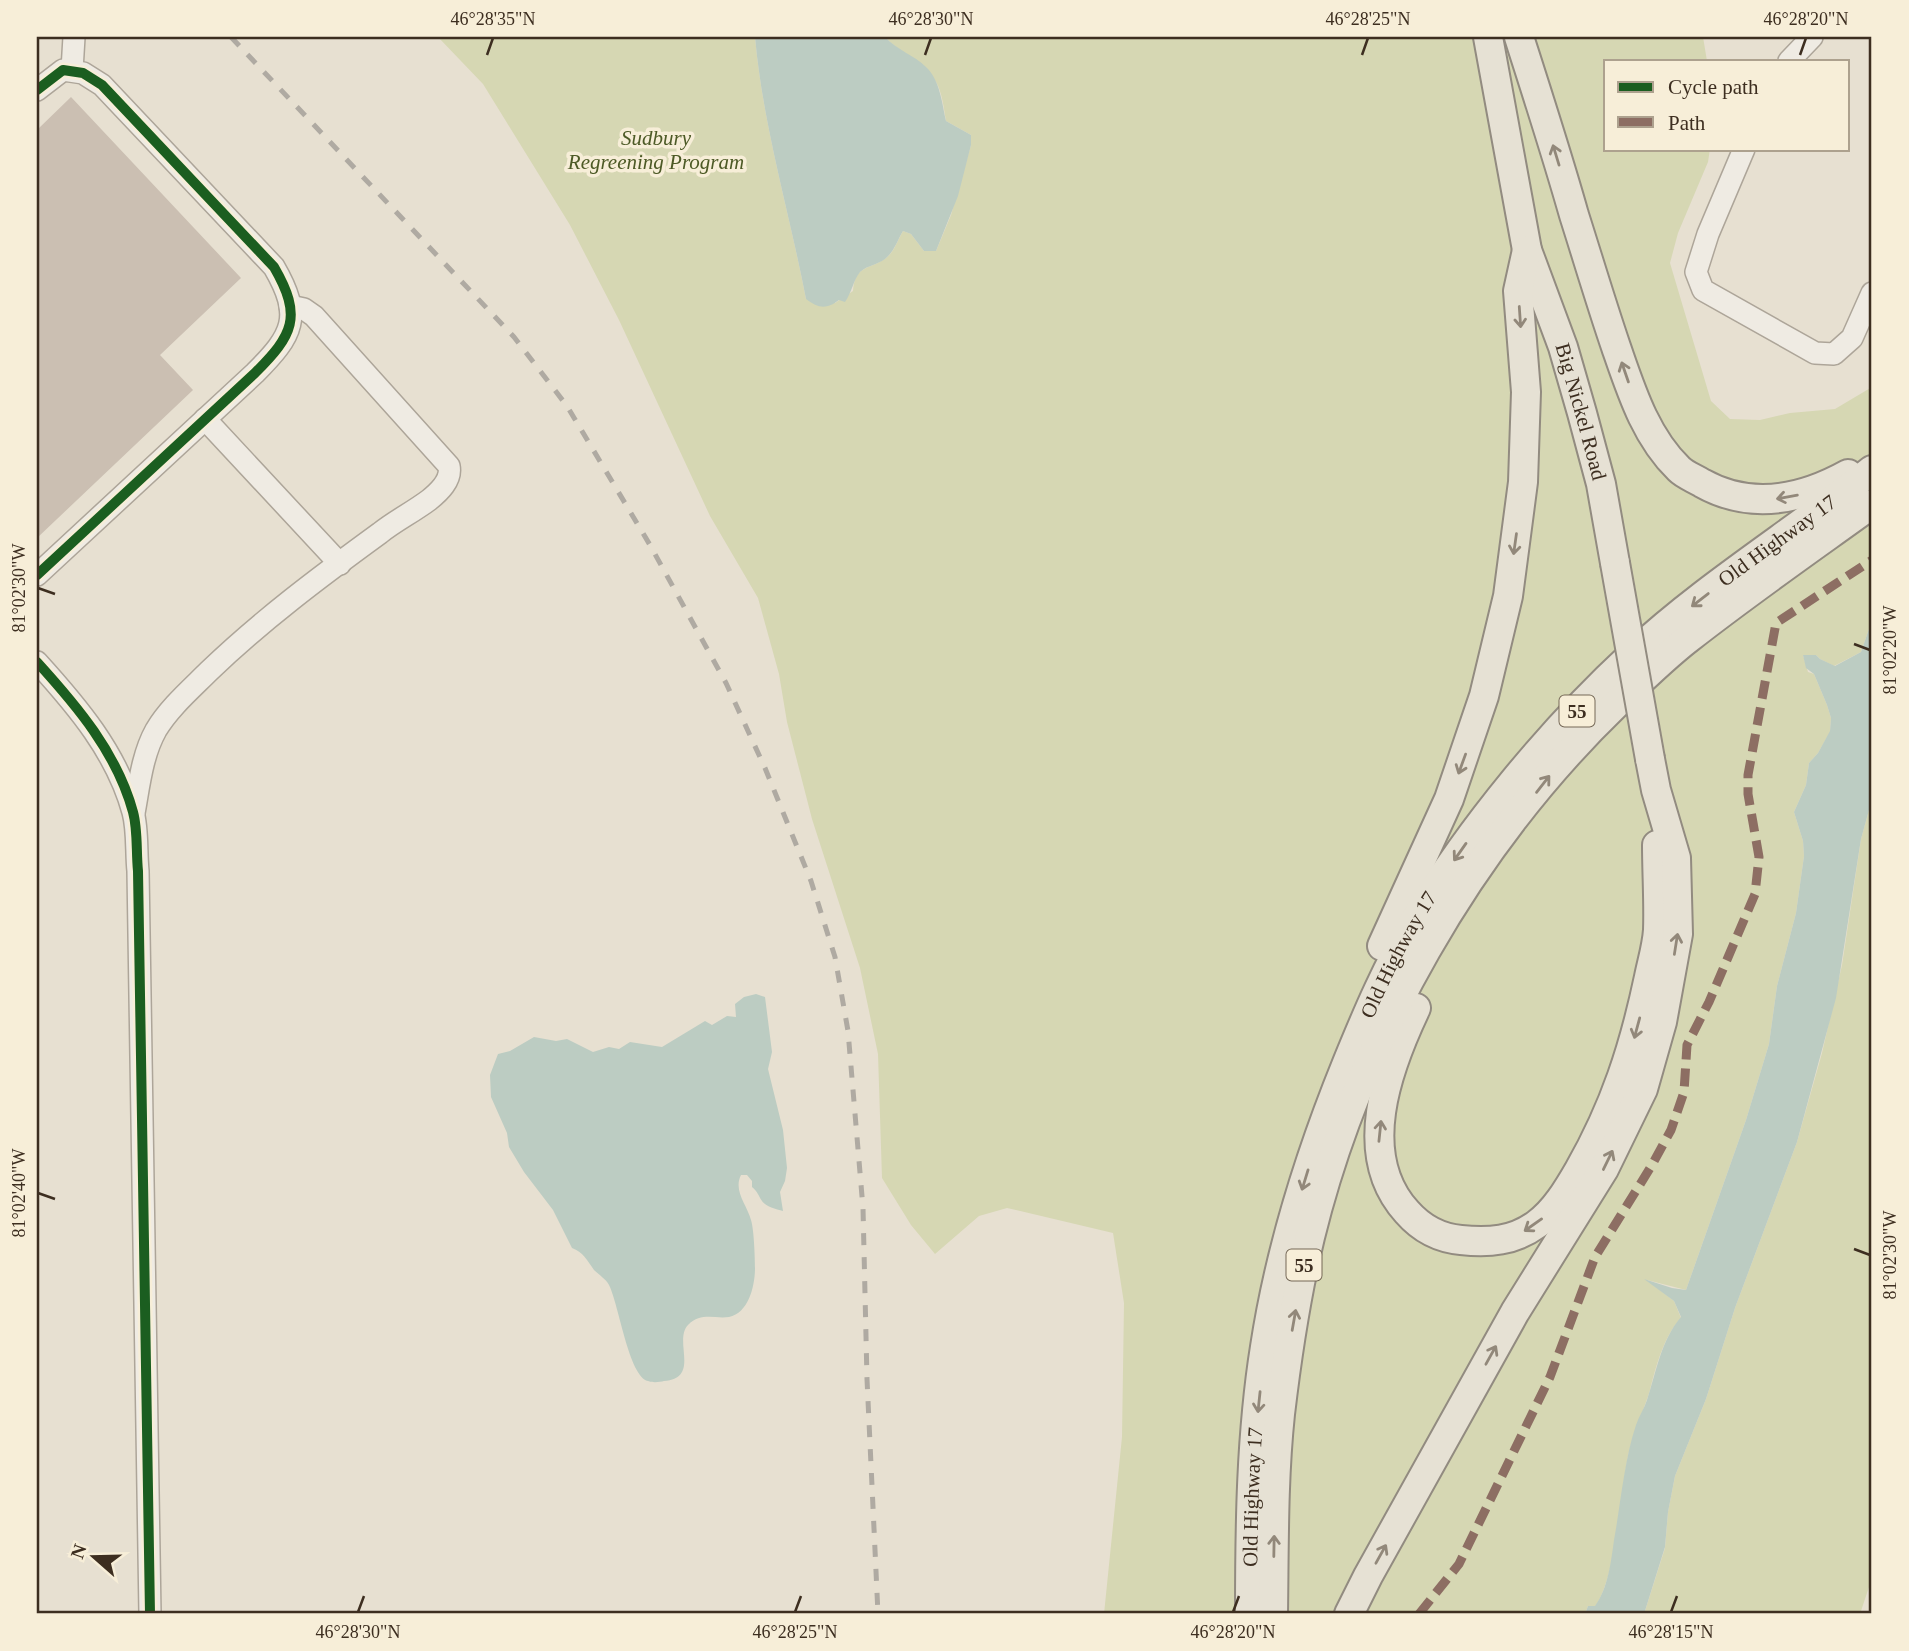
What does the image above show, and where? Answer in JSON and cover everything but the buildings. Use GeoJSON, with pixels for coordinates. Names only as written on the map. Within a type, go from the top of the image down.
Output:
{"type":"FeatureCollection","features":[{"type":"Feature","properties":{"kind":"main road","name":"Big Nickel Road"},"geometry":{"type":"LineString","coordinates":[[1488,37],[1527,250],[1563,347],[1601,484],[1656,790]]}},
{"type":"Feature","properties":{"kind":"main road"},"geometry":{"type":"LineString","coordinates":[[1519,37],[1605,317],[1633,395],[1650,430],[1680,470],[1722,492],[1758,501],[1788,498],[1816,490],[1872,463]]}},
{"type":"Feature","properties":{"kind":"main road"},"geometry":{"type":"LineString","coordinates":[[1363,1024],[1365,985],[1445,810],[1486,686],[1508,596],[1523,482],[1526,392],[1518,291],[1527,250]]}},
{"type":"Feature","properties":{"kind":"main road","name":"Old Highway 17"},"geometry":{"type":"LineString","coordinates":[[1250,1614],[1250,1545],[1256,1423],[1277,1280],[1321,1129],[1363,1024],[1414,921],[1478,826],[1573,714],[1632,655],[1872,470]]}},
{"type":"Feature","properties":{"kind":"main road","name":"Old Highway 17"},"geometry":{"type":"LineString","coordinates":[[1273,1614],[1275,1494],[1280,1417],[1310,1236],[1352,1108],[1396,1009],[1433,939],[1456,898],[1550,774],[1614,707],[1687,639],[1872,504]]}},
{"type":"Feature","properties":{"kind":"main road"},"geometry":{"type":"LineString","coordinates":[[1433,939],[1424,990],[1399,1049],[1385,1094],[1378,1138],[1380,1159],[1384,1177],[1393,1195],[1423,1226],[1446,1238],[1499,1241],[1538,1224],[1563,1194],[1598,1136],[1626,1071],[1643,1007],[1658,932],[1656,790]]}},
{"type":"Feature","properties":{"kind":"main road"},"geometry":{"type":"LineString","coordinates":[[1349,1614],[1515,1312],[1604,1170],[1643,1089],[1662,1021],[1678,934],[1676,858],[1656,790]]}},
{"type":"Feature","properties":{"kind":"street"},"geometry":{"type":"LineString","coordinates":[[72,70],[74,37]]}},
{"type":"Feature","properties":{"kind":"street"},"geometry":{"type":"LineString","coordinates":[[1790,60],[1812,37]]}},
{"type":"Feature","properties":{"kind":"street"},"geometry":{"type":"LineString","coordinates":[[37,90],[63,70],[72,70],[102,85],[274,267],[286,288],[290,306],[290,325],[285,340],[278,349],[37,575]]}},
{"type":"Feature","properties":{"kind":"street"},"geometry":{"type":"LineString","coordinates":[[1744,150],[1708,234],[1696,272],[1703,290],[1815,353],[1834,354],[1852,338],[1872,293]]}},
{"type":"Feature","properties":{"kind":"street"},"geometry":{"type":"LineString","coordinates":[[133,813],[150,743],[156,730],[177,703],[269,618],[381,531],[430,499],[447,482],[451,473],[449,466],[314,316],[304,309],[290,306]]}},
{"type":"Feature","properties":{"kind":"street"},"geometry":{"type":"LineString","coordinates":[[205,419],[340,564]]}},
{"type":"Feature","properties":{"kind":"street"},"geometry":{"type":"LineString","coordinates":[[37,662],[68,696],[108,754],[133,813],[138,872],[150,1614]]}},
{"type":"Feature","properties":{"kind":"green space","name":"Sudbury Regreening Program"},"geometry":{"type":"Polygon","coordinates":[[[438,37],[755,37],[770,136],[806,299],[835,303],[853,291],[859,273],[890,254],[903,231],[911,234],[924,251],[936,251],[951,215],[971,145],[971,135],[946,121],[940,91],[931,75],[885,37],[1703,37],[1707,60],[1604,60],[1604,150],[1710,150],[1708,162],[1678,233],[1670,263],[1711,401],[1730,419],[1760,420],[1790,413],[1835,409],[1872,387],[1872,468],[1720,582],[1361,1027],[1249,1614],[1104,1614],[1122,1437],[1124,1303],[1113,1233],[1007,1208],[979,1216],[935,1254],[911,1225],[882,1178],[878,1054],[860,968],[812,819],[787,722],[779,674],[758,598],[710,516],[619,320],[570,225],[483,84],[438,37]]]}},
{"type":"Feature","properties":{"kind":"green space"},"geometry":{"type":"Polygon","coordinates":[[[1872,505],[1872,626],[1861,652],[1834,666],[1816,655],[1803,655],[1808,672],[1814,674],[1827,705],[1831,718],[1830,732],[1809,763],[1806,785],[1794,812],[1803,841],[1804,856],[1796,913],[1777,986],[1769,1044],[1746,1120],[1686,1290],[1647,1280],[1674,1301],[1681,1318],[1661,1352],[1630,1448],[1613,1555],[1595,1607],[1588,1606],[1585,1614],[1275,1614],[1277,1495],[1329,1176],[1457,899],[1616,707],[1872,505]]]}},
{"type":"Feature","properties":{"kind":"green space"},"geometry":{"type":"Polygon","coordinates":[[[1872,799],[1872,1578],[1860,1614],[1644,1614],[1665,1548],[1675,1476],[1706,1399],[1735,1308],[1797,1142],[1822,1053],[1842,965],[1861,839],[1872,799]]]}},
{"type":"Feature","properties":{"kind":"shaded area"},"geometry":{"type":"Polygon","coordinates":[[[755,37],[885,37],[931,72],[940,92],[946,121],[971,135],[958,196],[936,251],[924,251],[911,234],[903,231],[888,256],[860,272],[845,302],[839,300],[822,307],[806,299],[770,136],[755,37]]]}},
{"type":"Feature","properties":{"kind":"shaded area"},"geometry":{"type":"Polygon","coordinates":[[[1872,626],[1872,799],[1861,839],[1836,998],[1797,1142],[1735,1308],[1706,1399],[1675,1476],[1665,1547],[1644,1614],[1585,1614],[1588,1606],[1595,1606],[1606,1583],[1632,1439],[1664,1346],[1681,1317],[1674,1301],[1644,1279],[1686,1290],[1746,1120],[1769,1044],[1777,986],[1796,913],[1804,856],[1803,841],[1794,812],[1806,785],[1809,763],[1830,731],[1831,718],[1827,705],[1814,674],[1806,668],[1803,655],[1816,655],[1835,666],[1861,652],[1872,626]]]}},
{"type":"Feature","properties":{"kind":"shaded area"},"geometry":{"type":"Polygon","coordinates":[[[756,994],[765,997],[772,1052],[768,1069],[783,1130],[787,1168],[780,1192],[783,1211],[764,1203],[752,1187],[752,1181],[747,1175],[741,1175],[740,1192],[753,1230],[755,1275],[750,1297],[736,1314],[729,1317],[703,1317],[688,1325],[684,1332],[684,1366],[681,1373],[675,1378],[650,1382],[641,1377],[635,1367],[609,1285],[582,1254],[572,1248],[553,1210],[509,1147],[507,1133],[491,1097],[490,1075],[498,1054],[510,1051],[534,1037],[556,1041],[567,1039],[593,1052],[609,1047],[619,1049],[630,1042],[662,1047],[705,1021],[712,1025],[727,1016],[736,1017],[735,1004],[744,997],[756,994]]]}},
{"type":"Feature","properties":{"kind":"railway"},"geometry":{"type":"LineString","coordinates":[[231,37],[514,337],[567,406],[650,545],[726,683],[765,768],[811,881],[835,957],[848,1031],[863,1208],[867,1379],[878,1614]]}},
{"type":"Feature","properties":{"kind":"railway"},"geometry":{"type":"LineString","coordinates":[[1871,1614],[1872,1610]]}},
{"type":"Feature","properties":{"kind":"marked path"},"geometry":{"type":"LineString","coordinates":[[1419,1614],[1459,1564],[1550,1377],[1595,1257],[1671,1130],[1684,1092],[1687,1045],[1709,1002],[1755,894],[1759,857],[1748,794],[1748,775],[1776,623],[1872,560]]}},
{"type":"Feature","properties":{"kind":"cycle path"},"geometry":{"type":"LineString","coordinates":[[37,90],[63,70],[83,73],[102,85],[274,267],[289,299],[291,312],[285,336],[268,360],[37,575]]}},
{"type":"Feature","properties":{"kind":"cycle path"},"geometry":{"type":"LineString","coordinates":[[37,662],[81,713],[106,750],[126,790],[136,826],[150,1614]]}}]}
